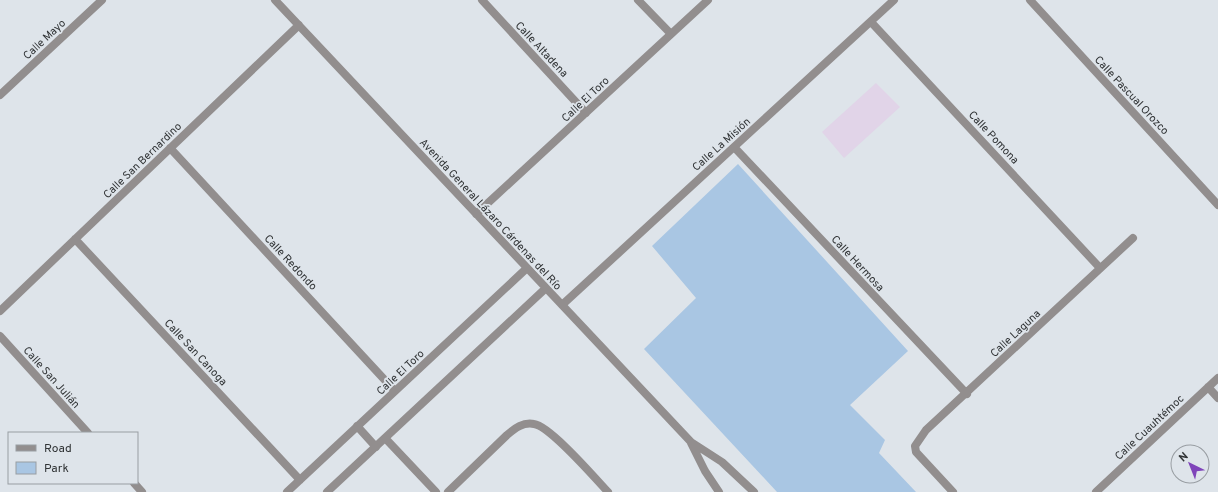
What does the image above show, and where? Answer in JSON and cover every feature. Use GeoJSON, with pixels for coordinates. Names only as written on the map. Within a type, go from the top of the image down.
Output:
{"type":"FeatureCollection","features":[{"type":"Feature","properties":{"kind":"street","name":"Calle Mayo"},"geometry":{"type":"LineString","coordinates":[[0,95],[102,0]]}},
{"type":"Feature","properties":{"kind":"street","name":"Avenida General Lázaro Cárdenas del Río"},"geometry":{"type":"LineString","coordinates":[[275,0],[691,442],[722,462],[754,492]]}},
{"type":"Feature","properties":{"kind":"street","name":"Calle Altadena"},"geometry":{"type":"LineString","coordinates":[[482,0],[586,113]]}},
{"type":"Feature","properties":{"kind":"street"},"geometry":{"type":"LineString","coordinates":[[638,0],[671,34]]}},
{"type":"Feature","properties":{"kind":"street","name":"Calle El Toro"},"geometry":{"type":"LineString","coordinates":[[476,214],[708,0]]}},
{"type":"Feature","properties":{"kind":"street","name":"Calle La Misión"},"geometry":{"type":"LineString","coordinates":[[562,304],[894,0]]}},
{"type":"Feature","properties":{"kind":"street","name":"Calle Pascual Orozco"},"geometry":{"type":"LineString","coordinates":[[1030,0],[1218,205]]}},
{"type":"Feature","properties":{"kind":"street","name":"Calle Pomona"},"geometry":{"type":"LineString","coordinates":[[871,22],[1100,268]]}},
{"type":"Feature","properties":{"kind":"street","name":"Calle San Bernardino"},"geometry":{"type":"LineString","coordinates":[[0,311],[299,25]]}},
{"type":"Feature","properties":{"kind":"street","name":"Calle Hermosa"},"geometry":{"type":"LineString","coordinates":[[734,147],[967,394]]}},
{"type":"Feature","properties":{"kind":"street","name":"Calle Redondo"},"geometry":{"type":"LineString","coordinates":[[170,148],[395,391]]}},
{"type":"Feature","properties":{"kind":"street","name":"Calle Laguna"},"geometry":{"type":"LineString","coordinates":[[953,492],[916,452],[915,446],[926,430],[967,394],[1133,238]]}},
{"type":"Feature","properties":{"kind":"street","name":"Calle San Canoga"},"geometry":{"type":"LineString","coordinates":[[75,239],[300,480]]}},
{"type":"Feature","properties":{"kind":"street","name":"Calle El Toro"},"geometry":{"type":"LineString","coordinates":[[287,492],[528,268]]}},
{"type":"Feature","properties":{"kind":"street"},"geometry":{"type":"LineString","coordinates":[[327,492],[546,288]]}},
{"type":"Feature","properties":{"kind":"street","name":"Calle San Julián"},"geometry":{"type":"LineString","coordinates":[[0,336],[87,432]]}},
{"type":"Feature","properties":{"kind":"street","name":"Calle Cuauhtémoc"},"geometry":{"type":"LineString","coordinates":[[1096,492],[1218,378]]}},
{"type":"Feature","properties":{"kind":"street"},"geometry":{"type":"LineString","coordinates":[[1208,387],[1218,398]]}},
{"type":"Feature","properties":{"kind":"street"},"geometry":{"type":"LineString","coordinates":[[448,492],[516,427],[525,424],[535,424],[545,428],[556,437],[608,492]]}},
{"type":"Feature","properties":{"kind":"street"},"geometry":{"type":"LineString","coordinates":[[357,426],[376,447]]}},
{"type":"Feature","properties":{"kind":"street"},"geometry":{"type":"LineString","coordinates":[[385,438],[436,492]]}},
{"type":"Feature","properties":{"kind":"street","name":"Avenida General Lázaro Cárdenas del Río"},"geometry":{"type":"LineString","coordinates":[[691,442],[705,471],[719,492]]}},
{"type":"Feature","properties":{"kind":"street"},"geometry":{"type":"LineString","coordinates":[[135,484],[142,492]]}},
{"type":"Feature","properties":{"kind":"shaded area"},"geometry":{"type":"Polygon","coordinates":[[[876,83],[900,107],[844,158],[822,132],[876,83]]]}},
{"type":"Feature","properties":{"kind":"green space"},"geometry":{"type":"Polygon","coordinates":[[[738,164],[908,351],[850,405],[885,440],[879,453],[916,492],[777,492],[644,349],[696,298],[652,246],[738,164]]]}}]}
